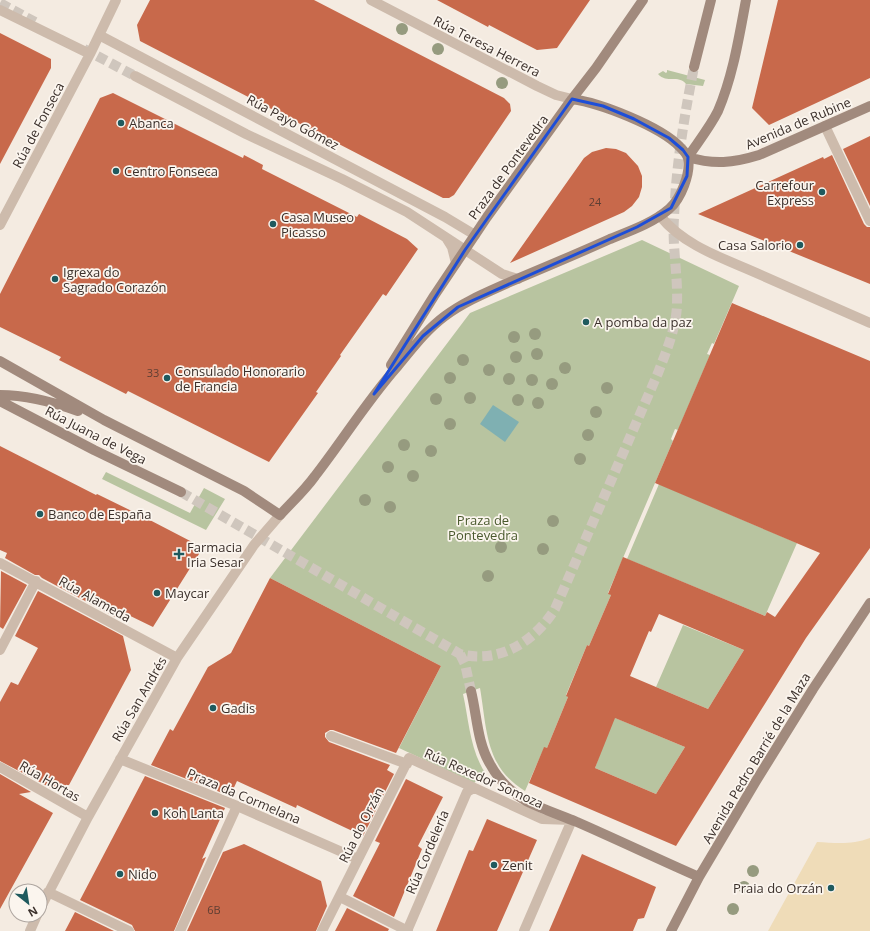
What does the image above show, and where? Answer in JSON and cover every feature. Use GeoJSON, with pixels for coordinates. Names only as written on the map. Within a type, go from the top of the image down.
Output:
{"type":"FeatureCollection","features":[{"type":"Feature","properties":{"kind":"street","name":"Rúa de Fonseca"},"geometry":{"type":"LineString","coordinates":[[0,226],[90,54],[116,0]]}},
{"type":"Feature","properties":{"kind":"street","name":"Rúa Teresa Herrera"},"geometry":{"type":"LineString","coordinates":[[371,0],[537,86],[572,99]]}},
{"type":"Feature","properties":{"kind":"street","name":"Praza de Pontevedra"},"geometry":{"type":"LineString","coordinates":[[374,394],[426,309],[475,235],[572,99],[596,68],[643,0]]}},
{"type":"Feature","properties":{"kind":"street"},"geometry":{"type":"LineString","coordinates":[[694,67],[711,0]]}},
{"type":"Feature","properties":{"kind":"street"},"geometry":{"type":"LineString","coordinates":[[572,99],[587,101],[603,106],[652,128],[678,144],[688,157],[707,130],[718,110],[727,84],[746,0]]}},
{"type":"Feature","properties":{"kind":"street"},"geometry":{"type":"LineString","coordinates":[[0,10],[90,54]]}},
{"type":"Feature","properties":{"kind":"street","name":"Rúa Payo Gómez"},"geometry":{"type":"LineString","coordinates":[[99,35],[445,216],[475,235]]}},
{"type":"Feature","properties":{"kind":"street"},"geometry":{"type":"LineString","coordinates":[[135,76],[246,134],[407,212],[502,274],[518,279]]}},
{"type":"Feature","properties":{"kind":"street","name":"Avenida de Rubine"},"geometry":{"type":"LineString","coordinates":[[688,157],[707,162],[722,163],[759,155],[870,106]]}},
{"type":"Feature","properties":{"kind":"street"},"geometry":{"type":"LineString","coordinates":[[826,126],[870,221]]}},
{"type":"Feature","properties":{"kind":"street","name":"Praza de Pontevedra"},"geometry":{"type":"LineString","coordinates":[[280,515],[314,477],[374,394],[423,336],[444,316],[472,300],[660,216],[671,208],[683,189],[687,176],[688,157]]}},
{"type":"Feature","properties":{"kind":"street"},"geometry":{"type":"LineString","coordinates":[[660,216],[671,228],[690,242],[870,323]]}},
{"type":"Feature","properties":{"kind":"street"},"geometry":{"type":"LineString","coordinates":[[447,239],[452,247],[456,263]]}},
{"type":"Feature","properties":{"kind":"street","name":"Rúa Juana de Vega"},"geometry":{"type":"LineString","coordinates":[[0,361],[104,420],[244,491],[280,515]]}},
{"type":"Feature","properties":{"kind":"street","name":"Rúa Juana de Vega"},"geometry":{"type":"LineString","coordinates":[[0,395],[14,395],[40,399],[104,420]]}},
{"type":"Feature","properties":{"kind":"street","name":"Rúa Juana de Vega"},"geometry":{"type":"LineString","coordinates":[[0,401],[94,450],[181,492]]}},
{"type":"Feature","properties":{"kind":"street","name":"Rúa San Andrés"},"geometry":{"type":"LineString","coordinates":[[48,892],[177,658],[254,545],[280,515]]}},
{"type":"Feature","properties":{"kind":"street","name":"Rúa Alameda"},"geometry":{"type":"LineString","coordinates":[[0,563],[177,658]]}},
{"type":"Feature","properties":{"kind":"street"},"geometry":{"type":"LineString","coordinates":[[0,650],[36,582]]}},
{"type":"Feature","properties":{"kind":"street","name":"Avenida Pedro Barrié de la Maza"},"geometry":{"type":"LineString","coordinates":[[671,931],[699,877],[813,689],[870,603]]}},
{"type":"Feature","properties":{"kind":"street","name":"Rúa Rexedor Somoza"},"geometry":{"type":"LineString","coordinates":[[472,691],[480,741],[484,754],[495,773],[512,791],[525,800],[699,877]]}},
{"type":"Feature","properties":{"kind":"street"},"geometry":{"type":"LineString","coordinates":[[331,736],[408,761]]}},
{"type":"Feature","properties":{"kind":"street","name":"Praza da Cormelana"},"geometry":{"type":"LineString","coordinates":[[120,759],[237,806],[358,860]]}},
{"type":"Feature","properties":{"kind":"street","name":"Rúa Rexedor Somoza"},"geometry":{"type":"LineString","coordinates":[[408,761],[477,789],[542,819],[572,820]]}},
{"type":"Feature","properties":{"kind":"street","name":"Rúa do Orzán"},"geometry":{"type":"LineString","coordinates":[[322,931],[408,761]]}},
{"type":"Feature","properties":{"kind":"street","name":"Rúa Hortas"},"geometry":{"type":"LineString","coordinates":[[0,767],[88,817]]}},
{"type":"Feature","properties":{"kind":"street","name":"Rúa Cordelería"},"geometry":{"type":"LineString","coordinates":[[408,931],[468,792],[472,789],[477,789]]}},
{"type":"Feature","properties":{"kind":"street"},"geometry":{"type":"LineString","coordinates":[[180,931],[237,806]]}},
{"type":"Feature","properties":{"kind":"street"},"geometry":{"type":"LineString","coordinates":[[524,931],[572,820]]}},
{"type":"Feature","properties":{"kind":"street"},"geometry":{"type":"LineString","coordinates":[[48,892],[129,931]]}},
{"type":"Feature","properties":{"kind":"street"},"geometry":{"type":"LineString","coordinates":[[340,897],[408,931]]}},
{"type":"Feature","properties":{"kind":"highlighted area"},"geometry":{"type":"Polygon","coordinates":[[[572,99],[603,106],[634,119],[669,138],[683,150],[688,157],[687,176],[671,208],[637,227],[458,307],[423,336],[374,394],[465,250],[572,99]]]}},
{"type":"Feature","properties":{"kind":"green space"},"geometry":{"type":"Polygon","coordinates":[[[667,70],[705,80],[703,86],[686,84],[680,80],[661,77],[658,74],[663,71],[666,73],[667,70]]]}},
{"type":"Feature","properties":{"kind":"green space","name":"Praza de Pontevedra"},"geometry":{"type":"Polygon","coordinates":[[[642,240],[739,286],[714,344],[712,343],[707,354],[710,355],[678,430],[675,429],[671,439],[673,441],[608,593],[611,595],[589,646],[587,645],[566,695],[568,697],[547,748],[544,748],[525,791],[502,771],[495,759],[487,732],[480,688],[463,694],[473,746],[476,756],[486,774],[474,783],[399,748],[441,666],[270,578],[470,313],[642,240]]]}},
{"type":"Feature","properties":{"kind":"green space"},"geometry":{"type":"Polygon","coordinates":[[[106,472],[190,513],[204,488],[225,499],[206,530],[102,479],[106,472]]]}},
{"type":"Feature","properties":{"kind":"green space"},"geometry":{"type":"Polygon","coordinates":[[[659,484],[797,543],[765,616],[627,559],[659,484]]]}},
{"type":"Feature","properties":{"kind":"green space"},"geometry":{"type":"Polygon","coordinates":[[[683,625],[744,650],[708,709],[656,687],[683,625]]]}},
{"type":"Feature","properties":{"kind":"green space"},"geometry":{"type":"Polygon","coordinates":[[[613,717],[685,747],[656,794],[595,768],[613,717]]]}},
{"type":"Feature","properties":{"kind":"sand","name":"Praia do Orzán"},"geometry":{"type":"Polygon","coordinates":[[[870,838],[870,931],[768,931],[817,842],[850,843],[870,838]]]}},
{"type":"Feature","properties":{"kind":"water"},"geometry":{"type":"Polygon","coordinates":[[[493,405],[519,422],[505,442],[480,424],[493,405]]]}},
{"type":"Feature","properties":{"kind":"building"},"geometry":{"type":"Polygon","coordinates":[[[150,0],[314,0],[504,98],[510,104],[511,111],[454,195],[449,198],[443,198],[140,41],[137,25],[150,0]]]}},
{"type":"Feature","properties":{"kind":"building"},"geometry":{"type":"Polygon","coordinates":[[[437,0],[590,0],[557,48],[537,50],[489,25],[488,27],[437,0]]]}},
{"type":"Feature","properties":{"kind":"building"},"geometry":{"type":"Polygon","coordinates":[[[778,0],[870,0],[870,78],[769,125],[752,108],[778,0]]]}},
{"type":"Feature","properties":{"kind":"building"},"geometry":{"type":"Polygon","coordinates":[[[0,33],[51,59],[51,68],[0,164],[0,33]]]}},
{"type":"Feature","properties":{"kind":"building"},"geometry":{"type":"Polygon","coordinates":[[[113,93],[243,158],[244,155],[263,165],[262,169],[357,217],[359,214],[407,239],[418,249],[386,296],[383,294],[340,355],[341,356],[316,392],[318,393],[269,462],[128,391],[126,394],[59,360],[61,357],[0,327],[0,294],[100,98],[113,93]]]}},
{"type":"Feature","properties":{"kind":"building"},"geometry":{"type":"Polygon","coordinates":[[[870,136],[870,206],[843,149],[870,136]]]}},
{"type":"Feature","properties":{"kind":"building"},"geometry":{"type":"Polygon","coordinates":[[[606,148],[616,149],[626,153],[638,166],[642,176],[642,187],[639,197],[632,206],[624,212],[510,263],[584,158],[592,152],[606,148]]]}},
{"type":"Feature","properties":{"kind":"building"},"geometry":{"type":"Polygon","coordinates":[[[832,155],[864,224],[867,227],[870,227],[870,284],[698,214],[823,157],[824,159],[832,155]]]}},
{"type":"Feature","properties":{"kind":"building"},"geometry":{"type":"Polygon","coordinates":[[[732,303],[870,361],[870,548],[806,638],[676,846],[529,783],[544,747],[547,748],[587,645],[589,646],[611,595],[608,594],[623,557],[765,616],[767,612],[775,617],[820,553],[655,483],[732,303]],[[659,614],[651,632],[649,631],[630,676],[708,709],[744,650],[659,614]],[[615,718],[595,768],[656,794],[685,747],[615,718]]]}},
{"type":"Feature","properties":{"kind":"building"},"geometry":{"type":"Polygon","coordinates":[[[0,446],[196,544],[199,554],[153,627],[116,609],[119,619],[5,558],[7,553],[0,550],[0,446]]]}},
{"type":"Feature","properties":{"kind":"building"},"geometry":{"type":"Polygon","coordinates":[[[1,571],[27,585],[3,629],[0,627],[1,571]]]}},
{"type":"Feature","properties":{"kind":"building"},"geometry":{"type":"Polygon","coordinates":[[[270,578],[441,666],[396,753],[333,730],[325,733],[325,737],[329,742],[390,765],[387,770],[394,774],[363,836],[297,805],[296,808],[237,781],[230,796],[151,765],[170,729],[173,731],[208,667],[231,653],[270,578]]]}},
{"type":"Feature","properties":{"kind":"building"},"geometry":{"type":"Polygon","coordinates":[[[38,591],[123,636],[131,670],[69,785],[51,788],[0,761],[0,702],[11,682],[18,685],[38,648],[15,636],[38,591]]]}},
{"type":"Feature","properties":{"kind":"building"},"geometry":{"type":"Polygon","coordinates":[[[0,774],[31,792],[19,794],[53,813],[14,883],[8,883],[8,895],[0,909],[0,774]]]}},
{"type":"Feature","properties":{"kind":"building"},"geometry":{"type":"Polygon","coordinates":[[[145,776],[225,808],[202,859],[206,857],[174,931],[135,931],[132,925],[80,900],[145,776]]]}},
{"type":"Feature","properties":{"kind":"building"},"geometry":{"type":"Polygon","coordinates":[[[406,779],[443,797],[418,846],[422,849],[394,917],[353,896],[380,843],[375,841],[406,779]]]}},
{"type":"Feature","properties":{"kind":"building"},"geometry":{"type":"Polygon","coordinates":[[[487,819],[537,840],[497,931],[436,931],[469,850],[473,851],[487,819]]]}},
{"type":"Feature","properties":{"kind":"building"},"geometry":{"type":"Polygon","coordinates":[[[244,844],[321,881],[327,906],[316,931],[187,931],[223,852],[244,844]]]}},
{"type":"Feature","properties":{"kind":"building"},"geometry":{"type":"Polygon","coordinates":[[[582,854],[656,887],[644,918],[638,919],[633,931],[549,931],[582,854]]]}},
{"type":"Feature","properties":{"kind":"building"},"geometry":{"type":"Polygon","coordinates":[[[347,908],[389,929],[388,931],[335,931],[347,908]]]}},
{"type":"Feature","properties":{"kind":"building"},"geometry":{"type":"Polygon","coordinates":[[[75,912],[114,931],[65,931],[75,912]]]}},
{"type":"Feature","properties":{"kind":"tunnel"},"geometry":{"type":"LineString","coordinates":[[0,3],[35,22]]}},
{"type":"Feature","properties":{"kind":"tunnel"},"geometry":{"type":"LineString","coordinates":[[84,49],[135,76]]}},
{"type":"Feature","properties":{"kind":"tunnel"},"geometry":{"type":"LineString","coordinates":[[181,492],[460,654],[488,656],[502,653],[514,648],[537,631],[555,609],[658,373],[670,339],[677,312],[677,282],[674,250],[675,199],[684,123],[694,67]]}},
{"type":"Feature","properties":{"kind":"tunnel"},"geometry":{"type":"LineString","coordinates":[[460,654],[465,664],[471,691]]}},
{"type":"Feature","properties":{"kind":"place","name":"Abanca"},"geometry":{"type":"Point","coordinates":[121,123]}},
{"type":"Feature","properties":{"kind":"place","name":"Centro Fonseca"},"geometry":{"type":"Point","coordinates":[116,171]}},
{"type":"Feature","properties":{"kind":"place","name":"Carrefour Express"},"geometry":{"type":"Point","coordinates":[822,192]}},
{"type":"Feature","properties":{"kind":"place","name":"Casa Museo Picasso"},"geometry":{"type":"Point","coordinates":[273,224]}},
{"type":"Feature","properties":{"kind":"place","name":"Casa Salorio"},"geometry":{"type":"Point","coordinates":[800,245]}},
{"type":"Feature","properties":{"kind":"place","name":"Igrexa do Sagrado Corazón"},"geometry":{"type":"Point","coordinates":[55,279]}},
{"type":"Feature","properties":{"kind":"place","name":"A pomba da paz"},"geometry":{"type":"Point","coordinates":[586,322]}},
{"type":"Feature","properties":{"kind":"place","name":"Consulado Honorario de Francia"},"geometry":{"type":"Point","coordinates":[167,378]}},
{"type":"Feature","properties":{"kind":"place","name":"Banco de España"},"geometry":{"type":"Point","coordinates":[40,514]}},
{"type":"Feature","properties":{"kind":"place","name":"Farmacia Iria Sesar"},"geometry":{"type":"Point","coordinates":[179,554]}},
{"type":"Feature","properties":{"kind":"place","name":"Maycar"},"geometry":{"type":"Point","coordinates":[157,593]}},
{"type":"Feature","properties":{"kind":"place","name":"Gadis"},"geometry":{"type":"Point","coordinates":[213,708]}},
{"type":"Feature","properties":{"kind":"place","name":"Koh Lanta"},"geometry":{"type":"Point","coordinates":[155,813]}},
{"type":"Feature","properties":{"kind":"place","name":"Zenit"},"geometry":{"type":"Point","coordinates":[494,865]}},
{"type":"Feature","properties":{"kind":"place","name":"Nido"},"geometry":{"type":"Point","coordinates":[120,874]}},
{"type":"Feature","properties":{"kind":"place","name":"Praia do Orzán"},"geometry":{"type":"Point","coordinates":[831,888]}}]}
